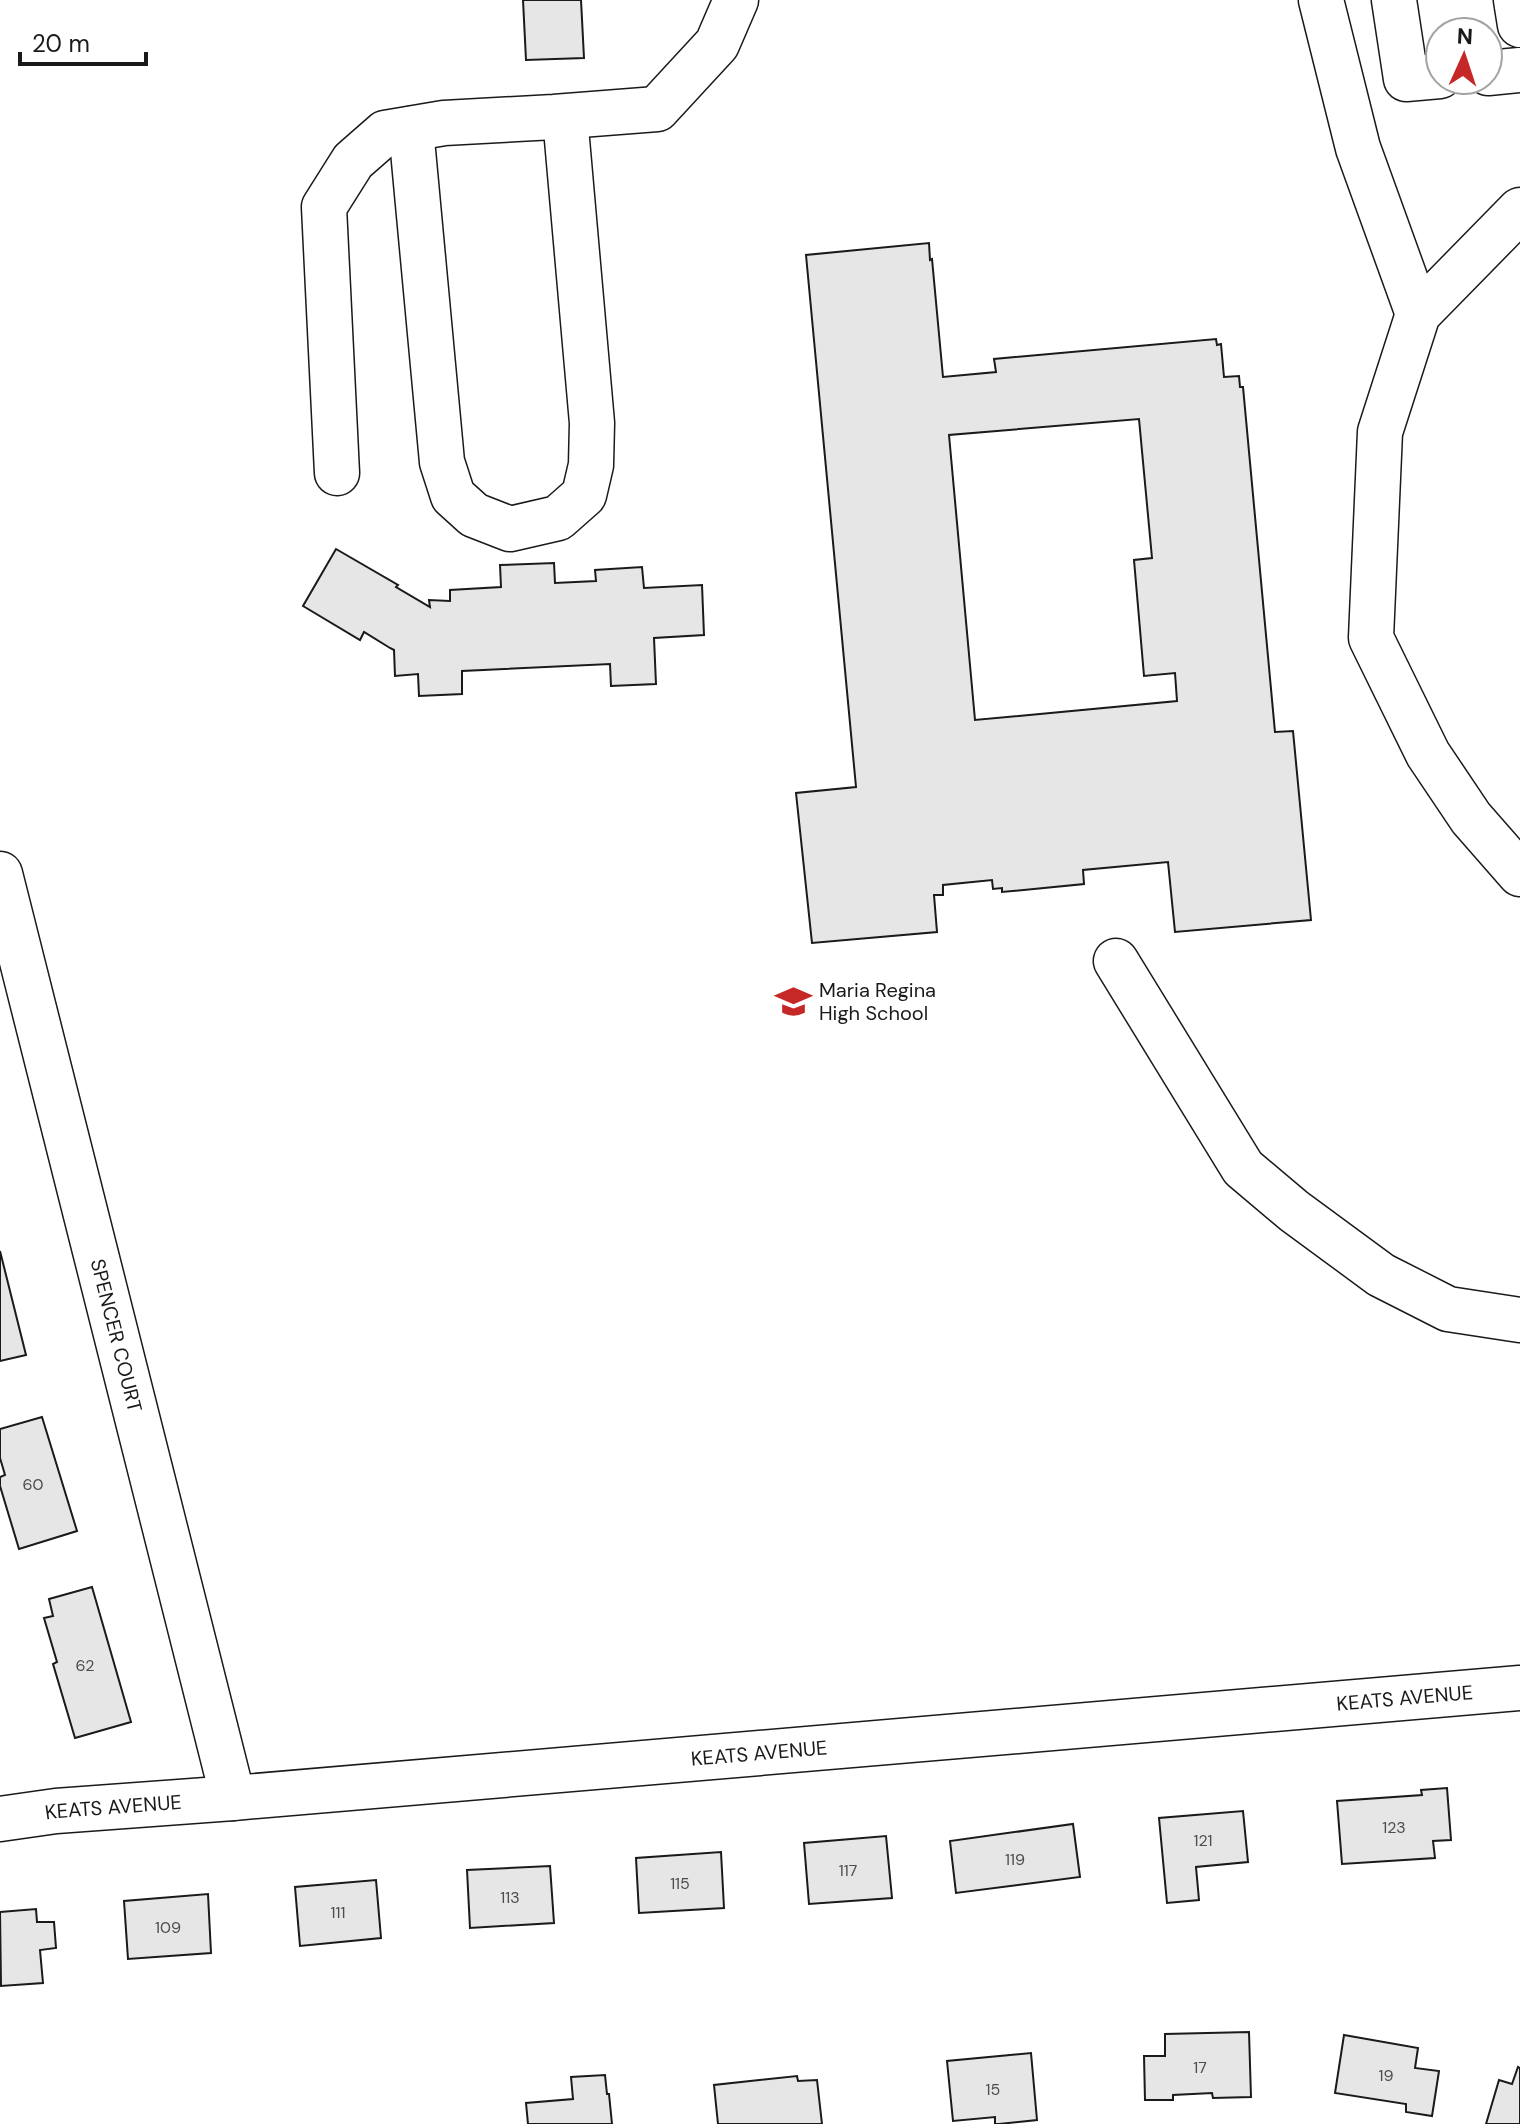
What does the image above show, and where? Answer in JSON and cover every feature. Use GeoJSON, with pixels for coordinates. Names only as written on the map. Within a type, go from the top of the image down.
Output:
{"type":"FeatureCollection","features":[{"type":"Feature","properties":{"kind":"street"},"geometry":{"type":"LineString","coordinates":[[337,473],[324,207],[353,161],[385,133],[444,123],[657,109],[717,44],[736,0]]}},
{"type":"Feature","properties":{"kind":"street"},"geometry":{"type":"LineString","coordinates":[[1321,0],[1358,148],[1418,314]]}},
{"type":"Feature","properties":{"kind":"street"},"geometry":{"type":"LineString","coordinates":[[1346,98],[1423,78],[1394,0]]}},
{"type":"Feature","properties":{"kind":"street"},"geometry":{"type":"LineString","coordinates":[[1516,0],[1520,25]]}},
{"type":"Feature","properties":{"kind":"street"},"geometry":{"type":"LineString","coordinates":[[411,129],[442,462],[453,496],[474,515],[510,529],[558,518],[584,495],[591,465],[592,423],[565,117]]}},
{"type":"Feature","properties":{"kind":"street"},"geometry":{"type":"LineString","coordinates":[[1520,210],[1418,314],[1380,432],[1371,638],[1428,754],[1471,818],[1520,874]]}},
{"type":"Feature","properties":{"kind":"street","name":"SPENCER COURT"},"geometry":{"type":"LineString","coordinates":[[0,874],[233,1798]]}},
{"type":"Feature","properties":{"kind":"street"},"geometry":{"type":"LineString","coordinates":[[1116,961],[1243,1168],[1294,1211],[1381,1275],[1448,1309],[1520,1320]]}},
{"type":"Feature","properties":{"kind":"street","name":"KEATS AVENUE"},"geometry":{"type":"LineString","coordinates":[[0,1819],[56,1811],[1520,1688]]}},
{"type":"Feature","properties":{"kind":"building"},"geometry":{"type":"Polygon","coordinates":[[[523,0],[581,0],[584,58],[526,60],[523,0]]]}},
{"type":"Feature","properties":{"kind":"building"},"geometry":{"type":"Polygon","coordinates":[[[929,243],[943,377],[996,372],[994,359],[1216,339],[1217,345],[1221,344],[1224,377],[1239,376],[1240,387],[1243,387],[1275,732],[1293,731],[1311,920],[1175,932],[1168,862],[1083,870],[1084,884],[1002,892],[1002,888],[993,889],[992,880],[943,885],[943,895],[934,895],[937,932],[812,943],[796,793],[856,787],[806,255],[929,243]],[[1139,419],[949,435],[975,720],[1177,701],[1175,673],[1144,676],[1134,560],[1152,558],[1139,419]]]}},
{"type":"Feature","properties":{"kind":"building"},"geometry":{"type":"Polygon","coordinates":[[[336,549],[430,607],[429,600],[450,601],[450,590],[501,587],[500,565],[554,563],[555,583],[596,581],[595,570],[642,567],[644,588],[702,585],[704,635],[654,638],[656,684],[611,686],[610,664],[462,671],[462,694],[419,696],[418,674],[395,676],[394,650],[364,632],[360,640],[303,606],[336,549]]]}},
{"type":"Feature","properties":{"kind":"building"},"geometry":{"type":"Polygon","coordinates":[[[0,1251],[26,1355],[0,1361],[0,1251]]]}},
{"type":"Feature","properties":{"kind":"building"},"geometry":{"type":"Polygon","coordinates":[[[42,1417],[77,1531],[19,1549],[0,1486],[0,1477],[5,1475],[0,1458],[0,1429],[42,1417]]]}},
{"type":"Feature","properties":{"kind":"building"},"geometry":{"type":"Polygon","coordinates":[[[92,1587],[131,1722],[75,1738],[53,1664],[57,1662],[44,1618],[53,1616],[49,1599],[92,1587]]]}},
{"type":"Feature","properties":{"kind":"building"},"geometry":{"type":"Polygon","coordinates":[[[1447,1788],[1451,1840],[1433,1841],[1435,1858],[1342,1864],[1337,1801],[1422,1795],[1421,1790],[1447,1788]]]}},
{"type":"Feature","properties":{"kind":"building"},"geometry":{"type":"Polygon","coordinates":[[[1243,1811],[1248,1862],[1196,1867],[1199,1900],[1167,1903],[1159,1818],[1243,1811]]]}},
{"type":"Feature","properties":{"kind":"building"},"geometry":{"type":"Polygon","coordinates":[[[1073,1824],[1080,1877],[956,1893],[950,1841],[1073,1824]]]}},
{"type":"Feature","properties":{"kind":"building"},"geometry":{"type":"Polygon","coordinates":[[[886,1836],[892,1898],[809,1904],[804,1843],[886,1836]]]}},
{"type":"Feature","properties":{"kind":"building"},"geometry":{"type":"Polygon","coordinates":[[[721,1852],[724,1908],[639,1913],[636,1858],[721,1852]]]}},
{"type":"Feature","properties":{"kind":"building"},"geometry":{"type":"Polygon","coordinates":[[[550,1866],[554,1923],[470,1928],[467,1870],[550,1866]]]}},
{"type":"Feature","properties":{"kind":"building"},"geometry":{"type":"Polygon","coordinates":[[[376,1880],[381,1938],[300,1946],[295,1887],[376,1880]]]}},
{"type":"Feature","properties":{"kind":"building"},"geometry":{"type":"Polygon","coordinates":[[[208,1894],[211,1953],[128,1959],[124,1901],[208,1894]]]}},
{"type":"Feature","properties":{"kind":"building"},"geometry":{"type":"Polygon","coordinates":[[[36,1909],[37,1922],[54,1922],[56,1948],[40,1950],[43,1983],[1,1986],[0,1912],[36,1909]]]}},
{"type":"Feature","properties":{"kind":"building"},"geometry":{"type":"Polygon","coordinates":[[[1249,2032],[1251,2097],[1213,2098],[1212,2093],[1173,2095],[1173,2100],[1145,2100],[1144,2056],[1165,2056],[1165,2034],[1249,2032]]]}},
{"type":"Feature","properties":{"kind":"building"},"geometry":{"type":"Polygon","coordinates":[[[1344,2035],[1418,2048],[1415,2068],[1439,2071],[1432,2116],[1406,2112],[1406,2104],[1335,2093],[1344,2035]]]}},
{"type":"Feature","properties":{"kind":"building"},"geometry":{"type":"Polygon","coordinates":[[[1031,2053],[1037,2120],[999,2124],[995,2124],[995,2117],[953,2121],[947,2061],[1031,2053]]]}},
{"type":"Feature","properties":{"kind":"building"},"geometry":{"type":"Polygon","coordinates":[[[1518,2067],[1520,2124],[1486,2124],[1499,2080],[1512,2084],[1518,2067]]]}},
{"type":"Feature","properties":{"kind":"building"},"geometry":{"type":"Polygon","coordinates":[[[605,2075],[612,2124],[528,2124],[526,2103],[573,2099],[571,2077],[605,2075]]]}},
{"type":"Feature","properties":{"kind":"building"},"geometry":{"type":"Polygon","coordinates":[[[797,2076],[798,2081],[817,2080],[822,2124],[718,2124],[714,2085],[797,2076]]]}},
{"type":"Feature","properties":{"kind":"place","name":"Maria Regina High School"},"geometry":{"type":"Point","coordinates":[793,1001]}}]}
